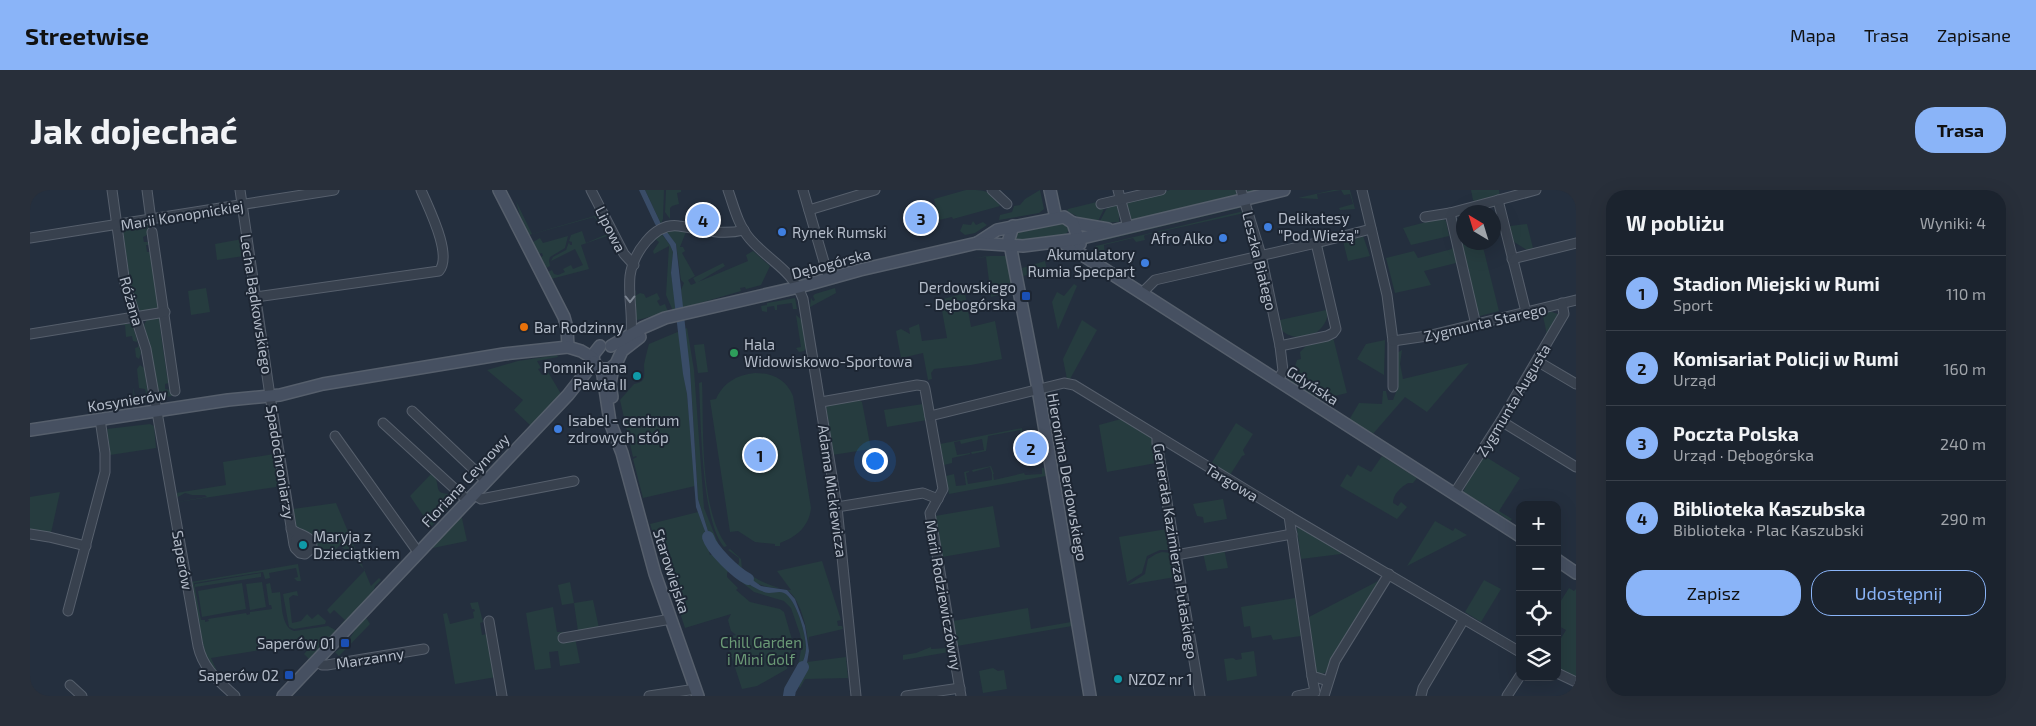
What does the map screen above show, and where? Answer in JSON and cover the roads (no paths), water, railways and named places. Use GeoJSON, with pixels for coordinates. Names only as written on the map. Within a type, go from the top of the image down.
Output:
{"type":"FeatureCollection","features":[{"type":"Feature","properties":{"kind":"main road"},"geometry":{"type":"LineString","coordinates":[[499,190],[562,311],[567,328],[568,343],[603,364]]}},
{"type":"Feature","properties":{"kind":"main road"},"geometry":{"type":"LineString","coordinates":[[1050,190],[1056,218],[1064,217],[1073,222],[1113,230]]}},
{"type":"Feature","properties":{"kind":"main road"},"geometry":{"type":"LineString","coordinates":[[1078,239],[1243,195],[1284,190]]}},
{"type":"Feature","properties":{"kind":"main road","name":"Dębogórska"},"geometry":{"type":"LineString","coordinates":[[977,243],[997,230],[1056,218]]}},
{"type":"Feature","properties":{"kind":"main road","name":"Gdyńska"},"geometry":{"type":"LineString","coordinates":[[1073,222],[1078,239],[1090,259]]}},
{"type":"Feature","properties":{"kind":"main road","name":"Hieronima Derdowskiego"},"geometry":{"type":"LineString","coordinates":[[1013,226],[1009,234],[1038,389],[1090,696]]}},
{"type":"Feature","properties":{"kind":"main road","name":"Dębogórska"},"geometry":{"type":"LineString","coordinates":[[605,346],[666,318],[977,243],[1023,246],[1078,239]]}},
{"type":"Feature","properties":{"kind":"main road","name":"Gdyńska"},"geometry":{"type":"LineString","coordinates":[[1062,242],[1143,292],[1516,533]]}},
{"type":"Feature","properties":{"kind":"main road"},"geometry":{"type":"LineString","coordinates":[[1015,264],[1023,246]]}},
{"type":"Feature","properties":{"kind":"main road","name":"Dębogórska"},"geometry":{"type":"LineString","coordinates":[[603,364],[643,335],[693,312]]}},
{"type":"Feature","properties":{"kind":"main road"},"geometry":{"type":"LineString","coordinates":[[568,343],[605,346]]}},
{"type":"Feature","properties":{"kind":"main road","name":"Kosynierów"},"geometry":{"type":"LineString","coordinates":[[30,430],[228,400],[568,343]]}},
{"type":"Feature","properties":{"kind":"main road"},"geometry":{"type":"LineString","coordinates":[[603,364],[594,351],[605,346]]}},
{"type":"Feature","properties":{"kind":"main road","name":"Starowiejska"},"geometry":{"type":"LineString","coordinates":[[605,346],[617,352],[603,364],[610,422],[622,453],[653,566],[697,692]]}},
{"type":"Feature","properties":{"kind":"main road","name":"Floriana Ceynowy"},"geometry":{"type":"LineString","coordinates":[[283,696],[568,395],[603,364]]}},
{"type":"Feature","properties":{"kind":"main road"},"geometry":{"type":"LineString","coordinates":[[1561,563],[1576,573]]}},
{"type":"Feature","properties":{"kind":"street","name":"Różana"},"geometry":{"type":"LineString","coordinates":[[112,190],[125,284],[146,349],[156,411]]}},
{"type":"Feature","properties":{"kind":"street"},"geometry":{"type":"LineString","coordinates":[[147,190],[151,220]]}},
{"type":"Feature","properties":{"kind":"street","name":"Lecha Bądkowskiego"},"geometry":{"type":"LineString","coordinates":[[240,190],[270,393]]}},
{"type":"Feature","properties":{"kind":"street","name":"Marii Konopnickiej"},"geometry":{"type":"LineString","coordinates":[[30,238],[242,206],[331,190]]}},
{"type":"Feature","properties":{"kind":"street"},"geometry":{"type":"LineString","coordinates":[[256,296],[439,271],[442,268],[444,259],[437,227],[421,190]]}},
{"type":"Feature","properties":{"kind":"street","name":"Lipowa"},"geometry":{"type":"LineString","coordinates":[[591,190],[624,254],[634,265]]}},
{"type":"Feature","properties":{"kind":"street"},"geometry":{"type":"LineString","coordinates":[[728,190],[744,230],[767,256],[790,274],[799,287]]}},
{"type":"Feature","properties":{"kind":"street"},"geometry":{"type":"LineString","coordinates":[[803,190],[829,279]]}},
{"type":"Feature","properties":{"kind":"street"},"geometry":{"type":"LineString","coordinates":[[809,210],[875,190]]}},
{"type":"Feature","properties":{"kind":"street"},"geometry":{"type":"LineString","coordinates":[[992,190],[1007,204]]}},
{"type":"Feature","properties":{"kind":"street"},"geometry":{"type":"LineString","coordinates":[[1118,190],[1128,227]]}},
{"type":"Feature","properties":{"kind":"street"},"geometry":{"type":"LineString","coordinates":[[1101,204],[1161,190]]}},
{"type":"Feature","properties":{"kind":"street"},"geometry":{"type":"LineString","coordinates":[[1362,190],[1388,295],[1393,341],[1393,387]]}},
{"type":"Feature","properties":{"kind":"street"},"geometry":{"type":"LineString","coordinates":[[1425,217],[1450,213],[1498,200],[1508,193],[1536,190]]}},
{"type":"Feature","properties":{"kind":"street","name":"Leszka Białego"},"geometry":{"type":"LineString","coordinates":[[1243,195],[1261,255],[1280,346],[1283,371],[1278,380]]}},
{"type":"Feature","properties":{"kind":"street"},"geometry":{"type":"LineString","coordinates":[[1498,200],[1526,312]]}},
{"type":"Feature","properties":{"kind":"street"},"geometry":{"type":"LineString","coordinates":[[1450,213],[1476,324]]}},
{"type":"Feature","properties":{"kind":"street"},"geometry":{"type":"LineString","coordinates":[[631,334],[630,275],[642,247],[661,228],[672,225],[725,233],[744,230]]}},
{"type":"Feature","properties":{"kind":"street"},"geometry":{"type":"LineString","coordinates":[[1143,292],[1155,280],[1371,229]]}},
{"type":"Feature","properties":{"kind":"street","name":"Różana"},"geometry":{"type":"LineString","coordinates":[[152,232],[175,391]]}},
{"type":"Feature","properties":{"kind":"street"},"geometry":{"type":"LineString","coordinates":[[1280,346],[1327,336],[1336,329],[1316,243]]}},
{"type":"Feature","properties":{"kind":"street"},"geometry":{"type":"LineString","coordinates":[[1512,259],[1576,243]]}},
{"type":"Feature","properties":{"kind":"street","name":"Adama Mickiewicza"},"geometry":{"type":"LineString","coordinates":[[799,287],[804,304],[821,402],[837,507],[856,696]]}},
{"type":"Feature","properties":{"kind":"street","name":"Zygmunta Starego"},"geometry":{"type":"LineString","coordinates":[[1393,341],[1428,336],[1576,300]]}},
{"type":"Feature","properties":{"kind":"street","name":"Zygmunta Augusta"},"geometry":{"type":"LineString","coordinates":[[1454,494],[1501,422],[1564,314],[1562,303]]}},
{"type":"Feature","properties":{"kind":"street"},"geometry":{"type":"LineString","coordinates":[[30,334],[165,312]]}},
{"type":"Feature","properties":{"kind":"street"},"geometry":{"type":"LineString","coordinates":[[1537,361],[1576,384]]}},
{"type":"Feature","properties":{"kind":"street","name":"Targowa"},"geometry":{"type":"LineString","coordinates":[[930,416],[1064,383],[1074,384],[1290,516],[1516,650]]}},
{"type":"Feature","properties":{"kind":"street","name":"Marii Rodziewiczówny"},"geometry":{"type":"LineString","coordinates":[[821,402],[918,385],[924,386],[943,489],[930,513],[961,692]]}},
{"type":"Feature","properties":{"kind":"street","name":"Spadochroniarzy"},"geometry":{"type":"LineString","coordinates":[[270,393],[291,529],[294,545],[300,553],[306,554],[311,551],[312,542],[308,537],[302,536],[291,529]]}},
{"type":"Feature","properties":{"kind":"street","name":"Saperów"},"geometry":{"type":"LineString","coordinates":[[156,411],[201,658],[207,669],[235,696]]}},
{"type":"Feature","properties":{"kind":"street"},"geometry":{"type":"LineString","coordinates":[[412,411],[486,481]]}},
{"type":"Feature","properties":{"kind":"street"},"geometry":{"type":"LineString","coordinates":[[68,611],[105,472],[105,453],[100,419]]}},
{"type":"Feature","properties":{"kind":"street"},"geometry":{"type":"LineString","coordinates":[[1501,422],[1576,467]]}},
{"type":"Feature","properties":{"kind":"street"},"geometry":{"type":"LineString","coordinates":[[384,423],[470,497],[480,499],[574,481]]}},
{"type":"Feature","properties":{"kind":"street"},"geometry":{"type":"LineString","coordinates":[[336,436],[418,552]]}},
{"type":"Feature","properties":{"kind":"street","name":"Generała Kazimierza Pułaskiego"},"geometry":{"type":"LineString","coordinates":[[1157,436],[1200,696]]}},
{"type":"Feature","properties":{"kind":"street"},"geometry":{"type":"LineString","coordinates":[[837,507],[923,493],[938,499]]}},
{"type":"Feature","properties":{"kind":"street"},"geometry":{"type":"LineString","coordinates":[[1290,516],[1315,692],[1297,696]]}},
{"type":"Feature","properties":{"kind":"street"},"geometry":{"type":"LineString","coordinates":[[30,534],[86,546]]}},
{"type":"Feature","properties":{"kind":"street"},"geometry":{"type":"LineString","coordinates":[[1176,555],[1292,534]]}},
{"type":"Feature","properties":{"kind":"street","name":"Spadochroniarzy"},"geometry":{"type":"LineString","coordinates":[[294,545],[296,539],[302,536]]}},
{"type":"Feature","properties":{"kind":"street"},"geometry":{"type":"LineString","coordinates":[[1324,696],[1335,661],[1344,644],[1390,574]]}},
{"type":"Feature","properties":{"kind":"street"},"geometry":{"type":"LineString","coordinates":[[563,638],[671,619]]}},
{"type":"Feature","properties":{"kind":"street"},"geometry":{"type":"LineString","coordinates":[[1421,696],[1423,688],[1464,619]]}},
{"type":"Feature","properties":{"kind":"street"},"geometry":{"type":"LineString","coordinates":[[489,621],[502,696]]}},
{"type":"Feature","properties":{"kind":"street","name":"Marzanny"},"geometry":{"type":"LineString","coordinates":[[316,660],[322,665],[327,665],[424,649]]}},
{"type":"Feature","properties":{"kind":"street"},"geometry":{"type":"LineString","coordinates":[[1561,675],[1576,682]]}},
{"type":"Feature","properties":{"kind":"street"},"geometry":{"type":"LineString","coordinates":[[1312,676],[1328,681]]}},
{"type":"Feature","properties":{"kind":"street"},"geometry":{"type":"LineString","coordinates":[[1507,696],[1517,681]]}},
{"type":"Feature","properties":{"kind":"street"},"geometry":{"type":"LineString","coordinates":[[70,685],[82,696]]}},
{"type":"Feature","properties":{"kind":"street"},"geometry":{"type":"LineString","coordinates":[[649,696],[697,692]]}},
{"type":"Feature","properties":{"kind":"street"},"geometry":{"type":"LineString","coordinates":[[906,696],[961,692]]}},
{"type":"Feature","properties":{"kind":"water"},"geometry":{"type":"Polygon","coordinates":[[[639,190],[645,190],[661,224],[676,244],[690,369],[698,499],[712,544],[717,549],[713,551],[696,507],[687,394],[671,273],[673,252],[655,224],[639,190]]]}},
{"type":"Feature","properties":{"kind":"water"},"geometry":{"type":"Polygon","coordinates":[[[736,568],[761,586],[787,590],[795,599],[805,626],[809,651],[807,663],[796,683],[793,681],[804,658],[806,643],[803,627],[793,602],[784,593],[764,592],[754,587],[741,578],[735,570],[736,568]]]}},
{"type":"Feature","properties":{"kind":"waterway"},"geometry":{"type":"LineString","coordinates":[[708,537],[725,561],[748,579]]}},
{"type":"Feature","properties":{"kind":"waterway"},"geometry":{"type":"LineString","coordinates":[[789,696],[790,690],[803,667]]}},
{"type":"Feature","properties":{"kind":"place","name":"Poczta Polska"},"geometry":{"type":"Point","coordinates":[921,218]}},
{"type":"Feature","properties":{"kind":"place","name":"Biblioteka Kaszubska"},"geometry":{"type":"Point","coordinates":[703,220]}},
{"type":"Feature","properties":{"kind":"place","name":"Delikatesy \"Pod Wieżą\""},"geometry":{"type":"Point","coordinates":[1268,227]}},
{"type":"Feature","properties":{"kind":"place","name":"Rynek Rumski"},"geometry":{"type":"Point","coordinates":[782,232]}},
{"type":"Feature","properties":{"kind":"place","name":"Afro Alko"},"geometry":{"type":"Point","coordinates":[1223,238]}},
{"type":"Feature","properties":{"kind":"place","name":"Akumulatory Rumia Specpart"},"geometry":{"type":"Point","coordinates":[1145,263]}},
{"type":"Feature","properties":{"kind":"place","name":"Derdowskiego - Dębogórska"},"geometry":{"type":"Point","coordinates":[1026,296]}},
{"type":"Feature","properties":{"kind":"place","name":"Bar Rodzinny"},"geometry":{"type":"Point","coordinates":[524,327]}},
{"type":"Feature","properties":{"kind":"place","name":"Hala Widowiskowo-Sportowa"},"geometry":{"type":"Point","coordinates":[734,353]}},
{"type":"Feature","properties":{"kind":"place","name":"Pomnik Jana Pawła II"},"geometry":{"type":"Point","coordinates":[637,376]}},
{"type":"Feature","properties":{"kind":"place","name":"Isabel - centrum zdrowych stóp"},"geometry":{"type":"Point","coordinates":[558,429]}},
{"type":"Feature","properties":{"kind":"place","name":"Komisariat Policji w Rumi"},"geometry":{"type":"Point","coordinates":[1031,448]}},
{"type":"Feature","properties":{"kind":"place","name":"Stadion Miejski w Rumi"},"geometry":{"type":"Point","coordinates":[760,455]}},
{"type":"Feature","properties":{"kind":"place","name":"Maryja z Dzieciątkiem"},"geometry":{"type":"Point","coordinates":[303,545]}},
{"type":"Feature","properties":{"kind":"place","name":"Saperów 01"},"geometry":{"type":"Point","coordinates":[345,643]}},
{"type":"Feature","properties":{"kind":"place","name":"Saperów 02"},"geometry":{"type":"Point","coordinates":[289,675]}},
{"type":"Feature","properties":{"kind":"place","name":"NZOZ nr 1"},"geometry":{"type":"Point","coordinates":[1118,679]}},
{"type":"Feature","properties":{"kind":"park label","name":"Chill Garden i Mini Golf"},"geometry":{"type":"Point","coordinates":[761,650]}}]}
